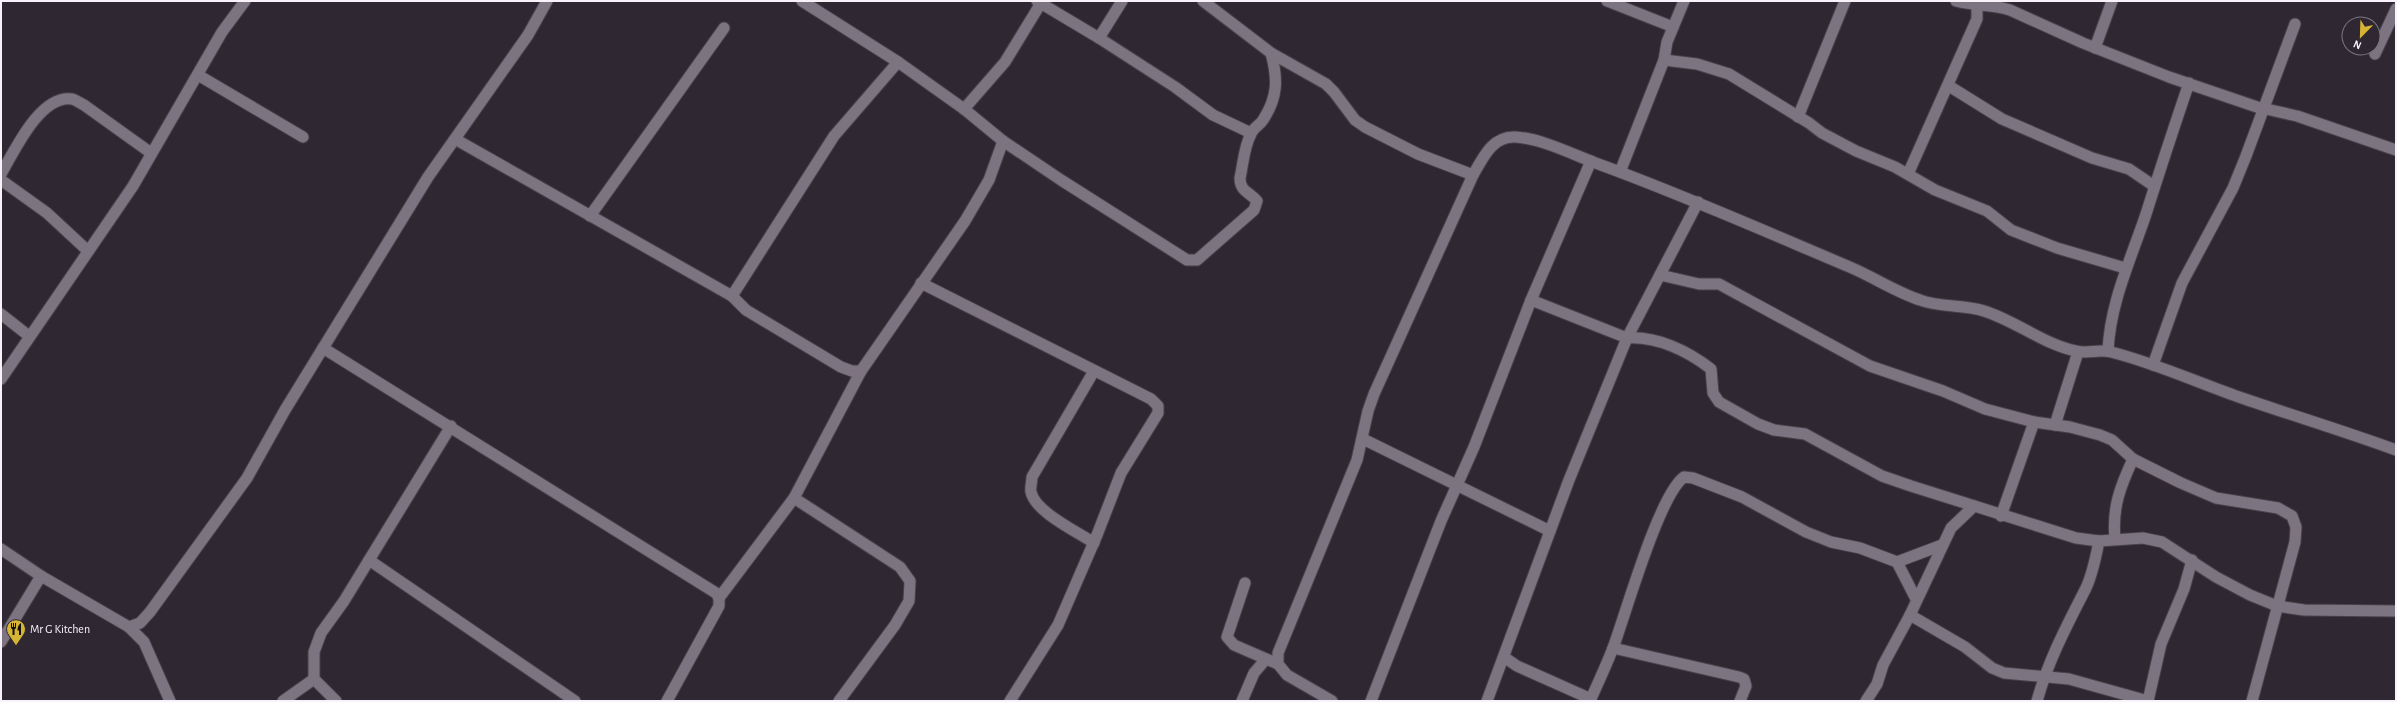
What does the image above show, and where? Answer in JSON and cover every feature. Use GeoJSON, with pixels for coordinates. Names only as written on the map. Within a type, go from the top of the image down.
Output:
{"type":"FeatureCollection","features":[{"type":"Feature","properties":{"kind":"street"},"geometry":{"type":"LineString","coordinates":[[1,379],[133,186],[222,32],[245,1]]}},
{"type":"Feature","properties":{"kind":"street"},"geometry":{"type":"LineString","coordinates":[[130,627],[140,624],[150,612],[246,478],[323,348],[428,177],[528,35],[548,1]]}},
{"type":"Feature","properties":{"kind":"street"},"geometry":{"type":"LineString","coordinates":[[802,1],[898,62],[964,109],[1003,141],[1188,260],[1197,260],[1254,210],[1257,201],[1253,196],[1243,190],[1240,185],[1251,133],[1262,121],[1271,106],[1276,86],[1277,74],[1271,53]]}},
{"type":"Feature","properties":{"kind":"street"},"geometry":{"type":"LineString","coordinates":[[1099,38],[1122,1]]}},
{"type":"Feature","properties":{"kind":"street"},"geometry":{"type":"LineString","coordinates":[[1204,1],[1271,53],[1326,84],[1334,92],[1355,120],[1365,127],[1418,154],[1473,175]]}},
{"type":"Feature","properties":{"kind":"street"},"geometry":{"type":"LineString","coordinates":[[1607,1],[1673,27]]}},
{"type":"Feature","properties":{"kind":"street"},"geometry":{"type":"LineString","coordinates":[[1620,172],[1664,60],[1673,27],[1684,1]]}},
{"type":"Feature","properties":{"kind":"street"},"geometry":{"type":"LineString","coordinates":[[1798,117],[1845,1]]}},
{"type":"Feature","properties":{"kind":"street"},"geometry":{"type":"LineString","coordinates":[[1956,1],[1977,6],[1999,6],[2095,48],[2189,83],[2263,109],[2297,116],[2396,150]]}},
{"type":"Feature","properties":{"kind":"street"},"geometry":{"type":"LineString","coordinates":[[2095,48],[2112,1]]}},
{"type":"Feature","properties":{"kind":"street"},"geometry":{"type":"LineString","coordinates":[[964,109],[993,79],[1005,62],[1039,2],[1099,38],[1175,87],[1213,115],[1251,133]]}},
{"type":"Feature","properties":{"kind":"street"},"geometry":{"type":"LineString","coordinates":[[1908,174],[1949,86],[1977,19],[1977,6]]}},
{"type":"Feature","properties":{"kind":"street"},"geometry":{"type":"LineString","coordinates":[[2381,41],[2396,9]]}},
{"type":"Feature","properties":{"kind":"street"},"geometry":{"type":"LineString","coordinates":[[2153,365],[2182,283],[2233,188],[2295,24]]}},
{"type":"Feature","properties":{"kind":"street"},"geometry":{"type":"LineString","coordinates":[[590,216],[724,28]]}},
{"type":"Feature","properties":{"kind":"street"},"geometry":{"type":"LineString","coordinates":[[1664,60],[1697,64],[1729,74],[1836,141],[1908,174],[1935,190],[1988,211],[2010,230],[2057,248],[2125,268]]}},
{"type":"Feature","properties":{"kind":"street"},"geometry":{"type":"LineString","coordinates":[[732,296],[834,136],[898,62]]}},
{"type":"Feature","properties":{"kind":"street"},"geometry":{"type":"LineString","coordinates":[[198,74],[303,137]]}},
{"type":"Feature","properties":{"kind":"street"},"geometry":{"type":"LineString","coordinates":[[2108,351],[2109,336],[2125,268],[2146,214],[2189,83]]}},
{"type":"Feature","properties":{"kind":"street"},"geometry":{"type":"LineString","coordinates":[[1949,86],[2002,119],[2092,158],[2129,169],[2154,186]]}},
{"type":"Feature","properties":{"kind":"street"},"geometry":{"type":"LineString","coordinates":[[1,174],[39,114],[59,101],[72,99],[84,105],[151,153]]}},
{"type":"Feature","properties":{"kind":"street"},"geometry":{"type":"LineString","coordinates":[[1278,664],[1278,653],[1302,592],[1329,532],[1363,439],[1368,411],[1374,394],[1473,175],[1487,152],[1502,138],[1516,137],[1539,142],[1698,202],[1875,278],[1923,302],[1959,305],[1984,311],[2013,322],[2050,342],[2078,352],[2108,351],[2153,365],[2240,397],[2322,423],[2396,450]]}},
{"type":"Feature","properties":{"kind":"street"},"geometry":{"type":"LineString","coordinates":[[455,139],[732,296],[746,310],[841,367],[852,371],[862,371]]}},
{"type":"Feature","properties":{"kind":"street"},"geometry":{"type":"LineString","coordinates":[[666,701],[719,606],[719,598],[794,498],[862,371],[921,283],[965,222],[989,180],[1003,141]]}},
{"type":"Feature","properties":{"kind":"street"},"geometry":{"type":"LineString","coordinates":[[1371,701],[1441,521],[1458,485],[1530,300],[1591,162]]}},
{"type":"Feature","properties":{"kind":"street"},"geometry":{"type":"LineString","coordinates":[[1,180],[47,213],[88,251]]}},
{"type":"Feature","properties":{"kind":"street"},"geometry":{"type":"LineString","coordinates":[[1487,701],[1550,531],[1627,338],[1698,202]]}},
{"type":"Feature","properties":{"kind":"street"},"geometry":{"type":"LineString","coordinates":[[1660,275],[1699,284],[1719,284],[1870,366],[1943,391],[1985,409],[2034,422],[2100,435],[2112,440],[2133,459],[2216,498],[2278,508],[2292,516],[2296,527],[2295,542],[2252,701]]}},
{"type":"Feature","properties":{"kind":"street"},"geometry":{"type":"LineString","coordinates":[[921,283],[1151,399],[1158,406],[1158,413],[1121,473],[1094,543],[1058,625],[1010,701]]}},
{"type":"Feature","properties":{"kind":"street"},"geometry":{"type":"LineString","coordinates":[[1530,300],[1627,338],[1642,337],[1660,341],[1703,363],[1711,369],[1713,393],[1719,402],[1758,424],[1774,430],[1805,434],[1882,476],[2001,516],[2076,538],[2099,540],[2143,538],[2162,542],[2192,560],[2216,577],[2250,595],[2277,606],[2304,610],[2396,611]]}},
{"type":"Feature","properties":{"kind":"street"},"geometry":{"type":"LineString","coordinates":[[1,314],[30,336]]}},
{"type":"Feature","properties":{"kind":"street"},"geometry":{"type":"LineString","coordinates":[[323,348],[451,426],[708,587],[719,598]]}},
{"type":"Feature","properties":{"kind":"street"},"geometry":{"type":"LineString","coordinates":[[2055,425],[2078,352]]}},
{"type":"Feature","properties":{"kind":"street"},"geometry":{"type":"LineString","coordinates":[[1094,370],[1032,477],[1030,491],[1035,502],[1051,516],[1094,543]]}},
{"type":"Feature","properties":{"kind":"street"},"geometry":{"type":"LineString","coordinates":[[2001,516],[2034,422]]}},
{"type":"Feature","properties":{"kind":"street"},"geometry":{"type":"LineString","coordinates":[[333,699],[314,679],[314,652],[320,633],[369,560],[451,426]]}},
{"type":"Feature","properties":{"kind":"street"},"geometry":{"type":"LineString","coordinates":[[1363,439],[1550,531]]}},
{"type":"Feature","properties":{"kind":"street"},"geometry":{"type":"LineString","coordinates":[[2115,539],[2113,519],[2117,500],[2122,483],[2133,459]]}},
{"type":"Feature","properties":{"kind":"street"},"geometry":{"type":"LineString","coordinates":[[1504,657],[1517,666],[1591,700],[1613,648],[1635,582],[1662,512],[1676,483],[1684,477],[1693,478],[1742,496],[1806,532],[1831,542],[1860,548],[1897,562],[1942,545]]}},
{"type":"Feature","properties":{"kind":"street"},"geometry":{"type":"LineString","coordinates":[[794,498],[900,568],[910,582],[909,601],[895,625],[839,701]]}},
{"type":"Feature","properties":{"kind":"street"},"geometry":{"type":"LineString","coordinates":[[1866,701],[1877,684],[1883,665],[1910,615],[1916,599],[1951,528],[1974,506]]}},
{"type":"Feature","properties":{"kind":"street"},"geometry":{"type":"LineString","coordinates":[[2037,701],[2044,676],[2068,621],[2086,588],[2099,540]]}},
{"type":"Feature","properties":{"kind":"street"},"geometry":{"type":"LineString","coordinates":[[1,549],[41,576],[130,627],[144,642],[170,701]]}},
{"type":"Feature","properties":{"kind":"street"},"geometry":{"type":"LineString","coordinates":[[369,560],[575,701]]}},
{"type":"Feature","properties":{"kind":"street"},"geometry":{"type":"LineString","coordinates":[[1910,615],[1965,647],[1992,668],[2004,673],[2069,679],[2148,701],[2161,644],[2184,589],[2192,560]]}},
{"type":"Feature","properties":{"kind":"street"},"geometry":{"type":"LineString","coordinates":[[1897,562],[1916,599]]}},
{"type":"Feature","properties":{"kind":"street"},"geometry":{"type":"LineString","coordinates":[[1,642],[41,576]]}},
{"type":"Feature","properties":{"kind":"street"},"geometry":{"type":"LineString","coordinates":[[1245,583],[1227,637],[1234,645],[1278,664],[1286,675],[1332,701]]}},
{"type":"Feature","properties":{"kind":"street"},"geometry":{"type":"LineString","coordinates":[[1613,648],[1739,677],[1744,680],[1746,686],[1740,701]]}},
{"type":"Feature","properties":{"kind":"street"},"geometry":{"type":"LineString","coordinates":[[1242,701],[1254,673],[1266,659]]}},
{"type":"Feature","properties":{"kind":"street"},"geometry":{"type":"LineString","coordinates":[[283,701],[314,679]]}},
{"type":"Feature","properties":{"kind":"place","name":"Mr G Kitchen"},"geometry":{"type":"Point","coordinates":[16,646]}}]}
